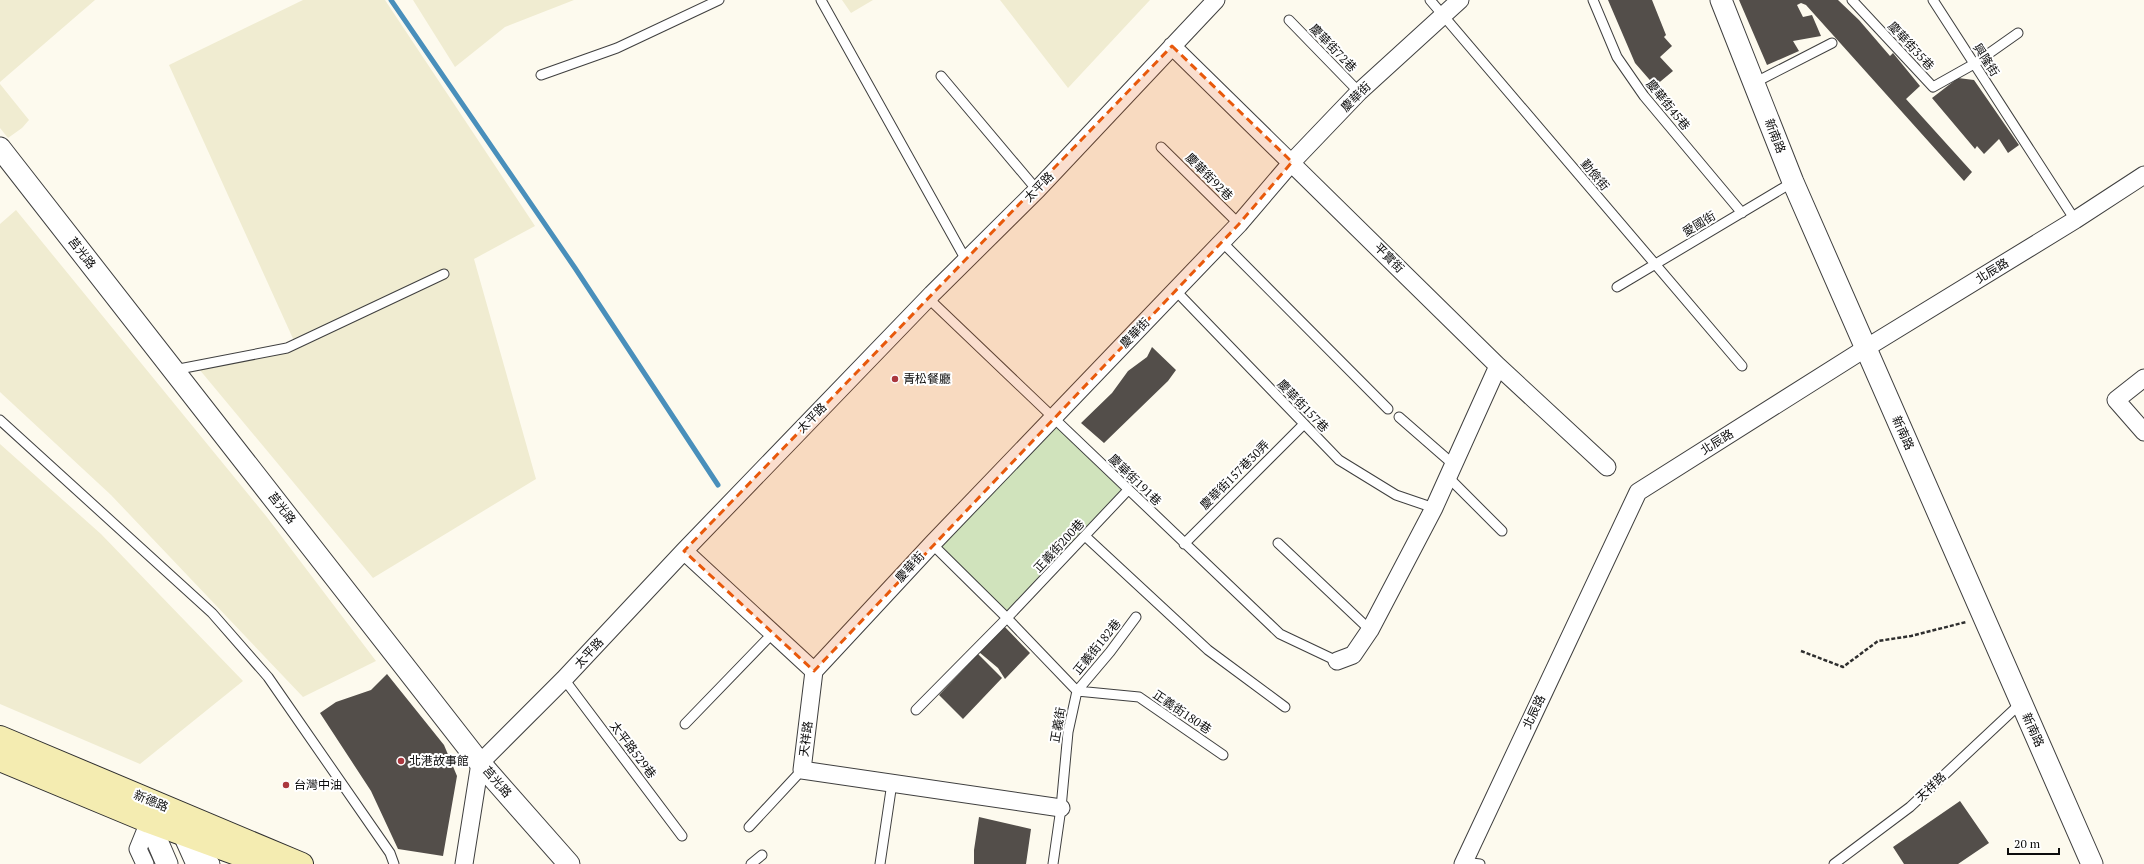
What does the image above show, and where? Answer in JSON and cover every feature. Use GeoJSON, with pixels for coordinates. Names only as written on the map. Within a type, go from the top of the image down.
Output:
{"type":"FeatureCollection","features":[{"type":"Feature","properties":{"kind":"main road","name":"新德路"},"geometry":{"type":"LineString","coordinates":[[0,737],[264,864]]}},
{"type":"Feature","properties":{"kind":"main road","name":"新德路"},"geometry":{"type":"LineString","coordinates":[[0,760],[149,822],[186,826],[302,864]]}},
{"type":"Feature","properties":{"kind":"street","name":"太平路"},"geometry":{"type":"LineString","coordinates":[[480,762],[564,679],[684,551],[928,298],[1037,190],[1216,0]]}},
{"type":"Feature","properties":{"kind":"street","name":"慶華街"},"geometry":{"type":"LineString","coordinates":[[814,671],[932,544],[1239,224],[1292,162],[1360,92],[1460,0]]}},
{"type":"Feature","properties":{"kind":"street","name":"新南路"},"geometry":{"type":"LineString","coordinates":[[1721,0],[1793,182],[2092,864]]}},
{"type":"Feature","properties":{"kind":"street","name":"平實街"},"geometry":{"type":"LineString","coordinates":[[1172,46],[1292,162],[1498,366],[1606,467]]}},
{"type":"Feature","properties":{"kind":"street","name":"莒光路"},"geometry":{"type":"LineString","coordinates":[[0,148],[480,762],[569,864]]}},
{"type":"Feature","properties":{"kind":"street","name":"北辰路"},"geometry":{"type":"LineString","coordinates":[[1469,863],[1638,492],[1866,348],[2075,220],[2144,175]]}},
{"type":"Feature","properties":{"kind":"street"},"geometry":{"type":"LineString","coordinates":[[1337,661],[1353,655],[1370,630],[1434,508],[1498,366]]}},
{"type":"Feature","properties":{"kind":"street"},"geometry":{"type":"LineString","coordinates":[[2144,378],[2116,400],[2144,432]]}},
{"type":"Feature","properties":{"kind":"street"},"geometry":{"type":"LineString","coordinates":[[684,551],[814,671]]}},
{"type":"Feature","properties":{"kind":"street","name":"天祥路"},"geometry":{"type":"LineString","coordinates":[[814,671],[802,770],[1061,808]]}},
{"type":"Feature","properties":{"kind":"street"},"geometry":{"type":"LineString","coordinates":[[464,864],[480,762]]}},
{"type":"Feature","properties":{"kind":"street"},"geometry":{"type":"LineString","coordinates":[[144,864],[138,849],[149,822]]}},
{"type":"Feature","properties":{"kind":"street"},"geometry":{"type":"LineString","coordinates":[[149,822],[167,864]]}},
{"type":"Feature","properties":{"kind":"street"},"geometry":{"type":"LineString","coordinates":[[186,826],[197,864]]}},
{"type":"Feature","properties":{"kind":"street"},"geometry":{"type":"LineString","coordinates":[[186,826],[212,864]]}},
{"type":"Feature","properties":{"kind":"lane"},"geometry":{"type":"LineString","coordinates":[[541,75],[617,48],[719,0]]}},
{"type":"Feature","properties":{"kind":"lane"},"geometry":{"type":"LineString","coordinates":[[821,0],[966,260]]}},
{"type":"Feature","properties":{"kind":"lane","name":"勤儉街"},"geometry":{"type":"LineString","coordinates":[[1430,0],[1444,14],[1742,366]]}},
{"type":"Feature","properties":{"kind":"lane","name":"慶華街45巷"},"geometry":{"type":"LineString","coordinates":[[1593,0],[1618,57],[1644,96],[1742,213]]}},
{"type":"Feature","properties":{"kind":"lane","name":"慶華街35巷"},"geometry":{"type":"LineString","coordinates":[[1852,0],[1934,87],[1974,64],[2018,32]]}},
{"type":"Feature","properties":{"kind":"lane","name":"興隆街"},"geometry":{"type":"LineString","coordinates":[[1933,0],[2018,134],[2075,220]]}},
{"type":"Feature","properties":{"kind":"lane","name":"慶華街72巷"},"geometry":{"type":"LineString","coordinates":[[1289,20],[1360,92]]}},
{"type":"Feature","properties":{"kind":"lane"},"geometry":{"type":"LineString","coordinates":[[1754,83],[1832,43]]}},
{"type":"Feature","properties":{"kind":"lane"},"geometry":{"type":"LineString","coordinates":[[941,76],[1037,190]]}},
{"type":"Feature","properties":{"kind":"lane","name":"慶華街92巷"},"geometry":{"type":"LineString","coordinates":[[1161,147],[1239,224]]}},
{"type":"Feature","properties":{"kind":"lane","name":"愛國街"},"geometry":{"type":"LineString","coordinates":[[1617,287],[1793,182]]}},
{"type":"Feature","properties":{"kind":"lane"},"geometry":{"type":"LineString","coordinates":[[1222,242],[1388,409]]}},
{"type":"Feature","properties":{"kind":"lane"},"geometry":{"type":"LineString","coordinates":[[174,370],[287,348],[444,274]]}},
{"type":"Feature","properties":{"kind":"lane","name":"慶華街157巷"},"geometry":{"type":"LineString","coordinates":[[1176,290],[1339,460],[1396,495],[1434,508]]}},
{"type":"Feature","properties":{"kind":"lane","name":"慶華街191巷"},"geometry":{"type":"LineString","coordinates":[[928,298],[1280,634],[1337,661]]}},
{"type":"Feature","properties":{"kind":"lane"},"geometry":{"type":"LineString","coordinates":[[1399,417],[1451,471],[1502,531]]}},
{"type":"Feature","properties":{"kind":"lane"},"geometry":{"type":"LineString","coordinates":[[0,420],[212,613],[268,677],[390,853],[394,864]]}},
{"type":"Feature","properties":{"kind":"lane","name":"慶華街157巷30弄"},"geometry":{"type":"LineString","coordinates":[[1184,544],[1304,424]]}},
{"type":"Feature","properties":{"kind":"lane","name":"正義街200巷"},"geometry":{"type":"LineString","coordinates":[[1007,618],[1128,490]]}},
{"type":"Feature","properties":{"kind":"lane"},"geometry":{"type":"LineString","coordinates":[[1085,536],[1208,650],[1285,707]]}},
{"type":"Feature","properties":{"kind":"lane"},"geometry":{"type":"LineString","coordinates":[[1278,543],[1370,630]]}},
{"type":"Feature","properties":{"kind":"lane"},"geometry":{"type":"LineString","coordinates":[[932,544],[1007,618],[1077,691]]}},
{"type":"Feature","properties":{"kind":"lane","name":"正義街182巷"},"geometry":{"type":"LineString","coordinates":[[1077,691],[1110,652],[1136,617]]}},
{"type":"Feature","properties":{"kind":"lane"},"geometry":{"type":"LineString","coordinates":[[916,710],[1007,618]]}},
{"type":"Feature","properties":{"kind":"lane"},"geometry":{"type":"LineString","coordinates":[[685,724],[772,633]]}},
{"type":"Feature","properties":{"kind":"lane","name":"太平路529巷"},"geometry":{"type":"LineString","coordinates":[[564,679],[682,836]]}},
{"type":"Feature","properties":{"kind":"lane","name":"正義街180巷"},"geometry":{"type":"LineString","coordinates":[[1077,691],[1139,697],[1223,755]]}},
{"type":"Feature","properties":{"kind":"lane","name":"正義街"},"geometry":{"type":"LineString","coordinates":[[1053,864],[1061,808],[1068,732],[1077,691]]}},
{"type":"Feature","properties":{"kind":"lane","name":"天祥路"},"geometry":{"type":"LineString","coordinates":[[1834,864],[1910,807],[2021,703]]}},
{"type":"Feature","properties":{"kind":"lane"},"geometry":{"type":"LineString","coordinates":[[749,826],[802,770]]}},
{"type":"Feature","properties":{"kind":"lane"},"geometry":{"type":"LineString","coordinates":[[880,864],[892,783]]}},
{"type":"Feature","properties":{"kind":"lane"},"geometry":{"type":"LineString","coordinates":[[751,864],[762,855]]}},
{"type":"Feature","properties":{"kind":"path"},"geometry":{"type":"LineString","coordinates":[[1800,651],[1843,667],[1878,641],[1911,636],[1984,617]]}},
{"type":"Feature","properties":{"kind":"highlighted area"},"geometry":{"type":"Polygon","coordinates":[[[1172,46],[1292,162],[1239,224],[814,671],[684,551],[1172,46]]]}},
{"type":"Feature","properties":{"kind":"shaded area"},"geometry":{"type":"Polygon","coordinates":[[[0,0],[95,0],[0,82],[0,0]]]}},
{"type":"Feature","properties":{"kind":"shaded area"},"geometry":{"type":"Polygon","coordinates":[[[303,0],[385,0],[535,226],[474,259],[536,479],[373,578],[199,369],[295,343],[169,65],[303,0]]]}},
{"type":"Feature","properties":{"kind":"shaded area"},"geometry":{"type":"Polygon","coordinates":[[[413,0],[574,0],[505,27],[455,67],[413,0]]]}},
{"type":"Feature","properties":{"kind":"shaded area"},"geometry":{"type":"Polygon","coordinates":[[[842,0],[873,0],[851,13],[842,0]]]}},
{"type":"Feature","properties":{"kind":"shaded area"},"geometry":{"type":"Polygon","coordinates":[[[1000,0],[1150,0],[1068,88],[1000,0]]]}},
{"type":"Feature","properties":{"kind":"shaded area"},"geometry":{"type":"Polygon","coordinates":[[[0,84],[29,120],[22,128],[8,138],[0,128],[0,84]]]}},
{"type":"Feature","properties":{"kind":"shaded area"},"geometry":{"type":"Polygon","coordinates":[[[16,210],[266,516],[376,661],[303,697],[111,495],[0,392],[0,224],[16,210]]]}},
{"type":"Feature","properties":{"kind":"shaded area"},"geometry":{"type":"Polygon","coordinates":[[[0,444],[101,534],[243,681],[140,764],[0,704],[0,444]]]}},
{"type":"Feature","properties":{"kind":"green space"},"geometry":{"type":"Polygon","coordinates":[[[1053,418],[1128,490],[1007,618],[932,544],[1053,418]]]}},
{"type":"Feature","properties":{"kind":"building"},"geometry":{"type":"Polygon","coordinates":[[[1608,0],[1652,0],[1666,35],[1664,37],[1672,46],[1660,57],[1673,71],[1655,86],[1635,63],[1608,0]]]}},
{"type":"Feature","properties":{"kind":"building"},"geometry":{"type":"Polygon","coordinates":[[[1739,0],[1838,0],[1859,20],[1890,56],[1893,53],[1920,86],[1906,99],[1972,172],[1964,181],[1806,5],[1801,3],[1797,5],[1803,17],[1812,15],[1821,36],[1793,41],[1799,51],[1767,65],[1739,0]]]}},
{"type":"Feature","properties":{"kind":"building"},"geometry":{"type":"Polygon","coordinates":[[[1958,78],[1974,80],[2019,145],[2008,153],[1999,139],[1984,154],[1977,146],[1975,149],[1932,98],[1958,78]]]}},
{"type":"Feature","properties":{"kind":"building"},"geometry":{"type":"Polygon","coordinates":[[[1152,347],[1176,370],[1168,381],[1104,443],[1081,423],[1112,393],[1128,371],[1147,357],[1152,347]]]}},
{"type":"Feature","properties":{"kind":"building"},"geometry":{"type":"Polygon","coordinates":[[[1003,625],[1030,653],[1005,679],[998,668],[979,652],[1003,625]]]}},
{"type":"Feature","properties":{"kind":"building"},"geometry":{"type":"Polygon","coordinates":[[[978,654],[1002,678],[963,719],[939,695],[978,654]]]}},
{"type":"Feature","properties":{"kind":"building","name":"北港故事館"},"geometry":{"type":"Polygon","coordinates":[[[387,674],[444,745],[457,776],[443,856],[398,849],[371,791],[320,713],[336,702],[371,690],[387,674]]]}},
{"type":"Feature","properties":{"kind":"building"},"geometry":{"type":"Polygon","coordinates":[[[1960,801],[1989,843],[1958,864],[1904,864],[1893,847],[1960,801]]]}},
{"type":"Feature","properties":{"kind":"building"},"geometry":{"type":"Polygon","coordinates":[[[979,817],[1031,829],[1026,864],[974,864],[974,850],[979,817]]]}},
{"type":"Feature","properties":{"kind":"waterway"},"geometry":{"type":"LineString","coordinates":[[391,0],[575,268],[718,485]]}},
{"type":"Feature","properties":{"kind":"place","name":"青松餐廳"},"geometry":{"type":"Point","coordinates":[895,379]}},
{"type":"Feature","properties":{"kind":"place","name":"北港故事館"},"geometry":{"type":"Point","coordinates":[401,761]}},
{"type":"Feature","properties":{"kind":"place","name":"台灣中油"},"geometry":{"type":"Point","coordinates":[286,785]}}]}
